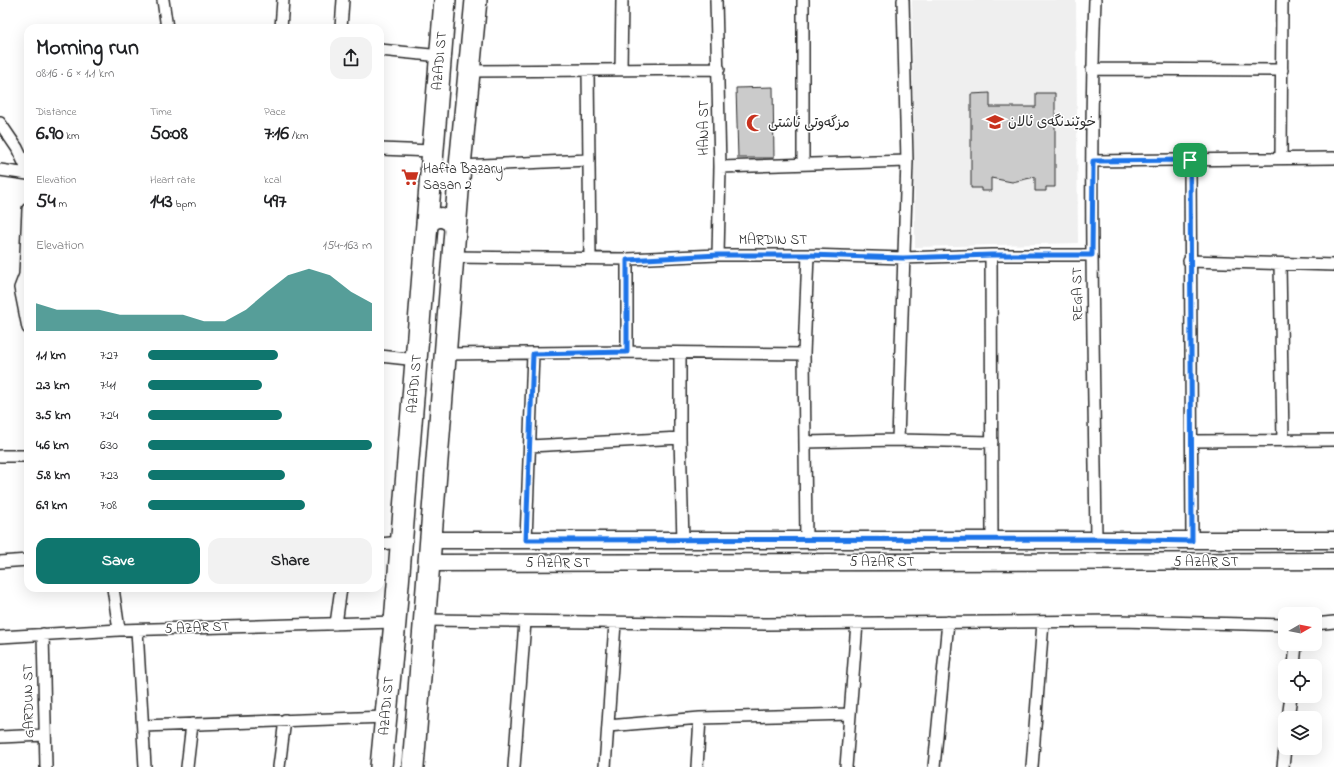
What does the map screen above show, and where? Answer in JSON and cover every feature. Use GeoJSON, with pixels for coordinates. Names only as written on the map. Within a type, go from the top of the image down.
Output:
{"type":"FeatureCollection","features":[{"type":"Feature","properties":{"kind":"highway","name":"AZADI ST"},"geometry":{"type":"LineString","coordinates":[[381,767],[402,542],[417,360],[431,159],[445,0]]}},
{"type":"Feature","properties":{"kind":"highway","name":"AZADI ST"},"geometry":{"type":"LineString","coordinates":[[413,767],[460,168],[468,71],[476,0]]}},
{"type":"Feature","properties":{"kind":"main road"},"geometry":{"type":"LineString","coordinates":[[431,159],[435,176],[444,180],[454,178],[460,168]]}},
{"type":"Feature","properties":{"kind":"main road"},"geometry":{"type":"LineString","coordinates":[[426,231],[431,221],[441,217],[451,222],[455,232]]}},
{"type":"Feature","properties":{"kind":"main road"},"geometry":{"type":"LineString","coordinates":[[865,562],[866,539]]}},
{"type":"Feature","properties":{"kind":"main road","name":"5 AZAR ST"},"geometry":{"type":"LineString","coordinates":[[431,540],[1334,540]]}},
{"type":"Feature","properties":{"kind":"main road","name":"5 AZAR ST"},"geometry":{"type":"LineString","coordinates":[[429,563],[1334,561]]}},
{"type":"Feature","properties":{"kind":"street"},"geometry":{"type":"LineString","coordinates":[[163,0],[166,24]]}},
{"type":"Feature","properties":{"kind":"street"},"geometry":{"type":"LineString","coordinates":[[281,24],[283,0]]}},
{"type":"Feature","properties":{"kind":"street"},"geometry":{"type":"LineString","coordinates":[[341,24],[343,0]]}},
{"type":"Feature","properties":{"kind":"street"},"geometry":{"type":"LineString","coordinates":[[621,70],[622,0]]}},
{"type":"Feature","properties":{"kind":"street","name":"HANA ST"},"geometry":{"type":"LineString","coordinates":[[716,0],[719,69],[720,167],[718,255]]}},
{"type":"Feature","properties":{"kind":"street"},"geometry":{"type":"LineString","coordinates":[[803,0],[803,163]]}},
{"type":"Feature","properties":{"kind":"street"},"geometry":{"type":"LineString","coordinates":[[898,440],[907,161],[903,0]]}},
{"type":"Feature","properties":{"kind":"street","name":"REGA ST"},"geometry":{"type":"LineString","coordinates":[[1095,0],[1092,69],[1092,255],[1096,539]]}},
{"type":"Feature","properties":{"kind":"street"},"geometry":{"type":"LineString","coordinates":[[1281,157],[1282,0]]}},
{"type":"Feature","properties":{"kind":"street"},"geometry":{"type":"LineString","coordinates":[[384,50],[441,56]]}},
{"type":"Feature","properties":{"kind":"street"},"geometry":{"type":"LineString","coordinates":[[468,71],[719,69]]}},
{"type":"Feature","properties":{"kind":"street"},"geometry":{"type":"LineString","coordinates":[[1092,69],[1282,70]]}},
{"type":"Feature","properties":{"kind":"street"},"geometry":{"type":"LineString","coordinates":[[588,71],[590,258]]}},
{"type":"Feature","properties":{"kind":"street"},"geometry":{"type":"LineString","coordinates":[[0,123],[16,148],[24,165]]}},
{"type":"Feature","properties":{"kind":"street"},"geometry":{"type":"LineString","coordinates":[[384,150],[431,159]]}},
{"type":"Feature","properties":{"kind":"street"},"geometry":{"type":"LineString","coordinates":[[1093,161],[1281,157],[1334,158]]}},
{"type":"Feature","properties":{"kind":"street"},"geometry":{"type":"LineString","coordinates":[[460,168],[588,160]]}},
{"type":"Feature","properties":{"kind":"street"},"geometry":{"type":"LineString","coordinates":[[1190,160],[1189,261],[1192,541]]}},
{"type":"Feature","properties":{"kind":"street"},"geometry":{"type":"LineString","coordinates":[[720,167],[803,163],[907,161]]}},
{"type":"Feature","properties":{"kind":"street"},"geometry":{"type":"LineString","coordinates":[[0,170],[24,173]]}},
{"type":"Feature","properties":{"kind":"street","name":"MARDIN ST"},"geometry":{"type":"LineString","coordinates":[[453,257],[590,258],[627,260],[718,255],[808,255],[903,258],[991,255],[1092,255]]}},
{"type":"Feature","properties":{"kind":"street"},"geometry":{"type":"LineString","coordinates":[[806,540],[804,354],[808,255]]}},
{"type":"Feature","properties":{"kind":"street"},"geometry":{"type":"LineString","coordinates":[[991,255],[992,539]]}},
{"type":"Feature","properties":{"kind":"street"},"geometry":{"type":"LineString","coordinates":[[627,260],[627,352]]}},
{"type":"Feature","properties":{"kind":"street"},"geometry":{"type":"LineString","coordinates":[[1189,261],[1334,265]]}},
{"type":"Feature","properties":{"kind":"street"},"geometry":{"type":"LineString","coordinates":[[1280,264],[1283,440]]}},
{"type":"Feature","properties":{"kind":"street"},"geometry":{"type":"LineString","coordinates":[[24,279],[20,288],[24,308]]}},
{"type":"Feature","properties":{"kind":"street"},"geometry":{"type":"LineString","coordinates":[[445,354],[627,352],[680,354],[804,354]]}},
{"type":"Feature","properties":{"kind":"street"},"geometry":{"type":"LineString","coordinates":[[526,540],[533,354]]}},
{"type":"Feature","properties":{"kind":"street"},"geometry":{"type":"LineString","coordinates":[[680,354],[680,438],[683,540]]}},
{"type":"Feature","properties":{"kind":"street"},"geometry":{"type":"LineString","coordinates":[[384,356],[417,360]]}},
{"type":"Feature","properties":{"kind":"street"},"geometry":{"type":"LineString","coordinates":[[530,446],[680,438]]}},
{"type":"Feature","properties":{"kind":"street"},"geometry":{"type":"LineString","coordinates":[[805,442],[898,440],[992,442]]}},
{"type":"Feature","properties":{"kind":"street"},"geometry":{"type":"LineString","coordinates":[[1192,441],[1334,440]]}},
{"type":"Feature","properties":{"kind":"street"},"geometry":{"type":"LineString","coordinates":[[0,456],[24,456]]}},
{"type":"Feature","properties":{"kind":"street"},"geometry":{"type":"LineString","coordinates":[[384,544],[402,542]]}},
{"type":"Feature","properties":{"kind":"street"},"geometry":{"type":"LineString","coordinates":[[0,562],[24,560]]}},
{"type":"Feature","properties":{"kind":"street"},"geometry":{"type":"LineString","coordinates":[[114,592],[119,630]]}},
{"type":"Feature","properties":{"kind":"street"},"geometry":{"type":"LineString","coordinates":[[336,624],[340,592]]}},
{"type":"Feature","properties":{"kind":"street"},"geometry":{"type":"LineString","coordinates":[[425,620],[615,623],[1119,621],[1278,625]]}},
{"type":"Feature","properties":{"kind":"street","name":"5 AZAR ST"},"geometry":{"type":"LineString","coordinates":[[0,637],[119,630],[395,622]]}},
{"type":"Feature","properties":{"kind":"street"},"geometry":{"type":"LineString","coordinates":[[514,767],[525,622]]}},
{"type":"Feature","properties":{"kind":"street"},"geometry":{"type":"LineString","coordinates":[[934,767],[948,622]]}},
{"type":"Feature","properties":{"kind":"street"},"geometry":{"type":"LineString","coordinates":[[1032,767],[1043,622]]}},
{"type":"Feature","properties":{"kind":"street"},"geometry":{"type":"LineString","coordinates":[[1322,623],[1334,622]]}},
{"type":"Feature","properties":{"kind":"street"},"geometry":{"type":"LineString","coordinates":[[605,767],[615,623]]}},
{"type":"Feature","properties":{"kind":"street"},"geometry":{"type":"LineString","coordinates":[[846,767],[857,623]]}},
{"type":"Feature","properties":{"kind":"street"},"geometry":{"type":"LineString","coordinates":[[137,630],[145,767]]}},
{"type":"Feature","properties":{"kind":"street","name":"GARDUN ST"},"geometry":{"type":"LineString","coordinates":[[43,634],[46,767]]}},
{"type":"Feature","properties":{"kind":"street"},"geometry":{"type":"LineString","coordinates":[[608,726],[700,718],[850,714]]}},
{"type":"Feature","properties":{"kind":"street"},"geometry":{"type":"LineString","coordinates":[[143,726],[386,717]]}},
{"type":"Feature","properties":{"kind":"street"},"geometry":{"type":"LineString","coordinates":[[697,767],[700,718]]}},
{"type":"Feature","properties":{"kind":"street"},"geometry":{"type":"LineString","coordinates":[[279,767],[285,720]]}},
{"type":"Feature","properties":{"kind":"street"},"geometry":{"type":"LineString","coordinates":[[187,767],[192,724]]}},
{"type":"Feature","properties":{"kind":"street"},"geometry":{"type":"LineString","coordinates":[[0,737],[45,735]]}},
{"type":"Feature","properties":{"kind":"street"},"geometry":{"type":"LineString","coordinates":[[1283,767],[1284,755]]}},
{"type":"Feature","properties":{"kind":"shaded area","name":"خوێندنگەی ئالان"},"geometry":{"type":"Polygon","coordinates":[[[912,0],[1076,0],[1078,243],[915,247],[912,0]]]}},
{"type":"Feature","properties":{"kind":"building","name":"مزگەوتی ئاشتی"},"geometry":{"type":"Polygon","coordinates":[[[773,87],[774,158],[738,158],[736,88],[773,87]]]}},
{"type":"Feature","properties":{"kind":"building"},"geometry":{"type":"Polygon","coordinates":[[[990,93],[990,107],[1036,107],[1036,93],[1055,93],[1055,187],[1046,187],[1046,191],[1035,191],[1035,177],[1012,182],[991,178],[991,191],[981,191],[981,188],[971,188],[971,94],[990,93]]]}},
{"type":"Feature","properties":{"kind":"place","name":"خوێندنگەی ئالان"},"geometry":{"type":"Point","coordinates":[995,122]}},
{"type":"Feature","properties":{"kind":"place","name":"مزگەوتی ئاشتی"},"geometry":{"type":"Point","coordinates":[755,123]}},
{"type":"Feature","properties":{"kind":"place","name":"Hafta Bazary Sasan 2"},"geometry":{"type":"Point","coordinates":[410,177]}},
{"type":"Feature","properties":{"kind":"route"},"geometry":{"type":"LineString","coordinates":[[1190,160],[1189,261],[1192,541],[1096,539],[526,540],[533,354],[627,352],[627,260],[718,255],[808,255],[903,258],[991,255],[1092,255],[1093,161],[1190,160]]}}]}
